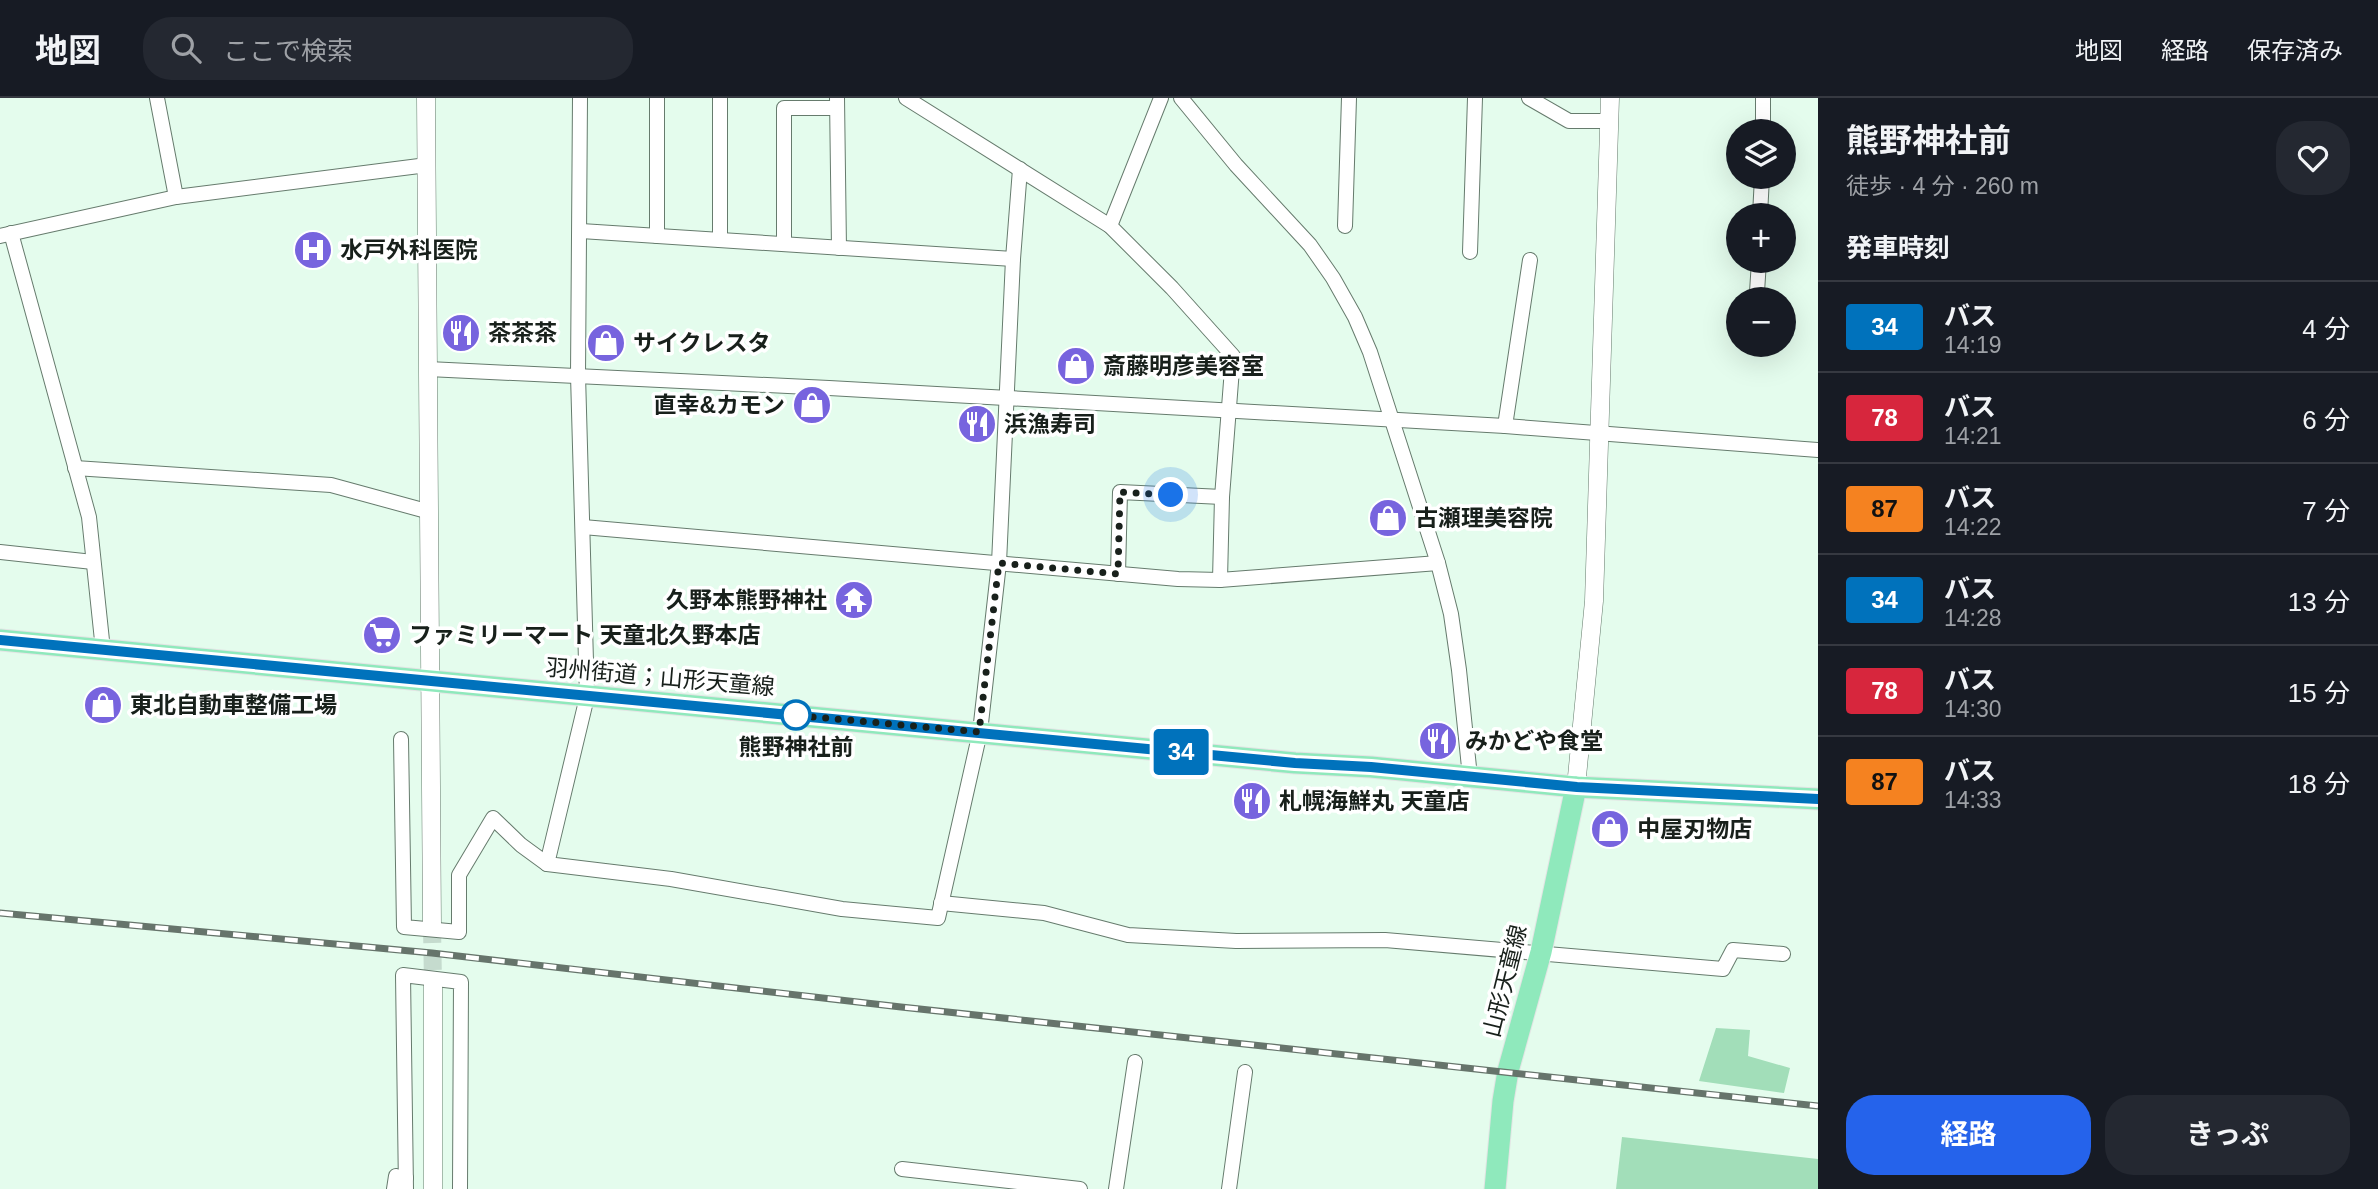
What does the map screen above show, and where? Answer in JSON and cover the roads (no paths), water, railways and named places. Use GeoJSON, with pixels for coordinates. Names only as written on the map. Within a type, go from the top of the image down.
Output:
{"type":"FeatureCollection","features":[{"type":"Feature","properties":{"kind":"main road","name":"羽州街道；山形天童線"},"geometry":{"type":"LineString","coordinates":[[0,640],[587,697],[1577,787],[1818,799]]}},
{"type":"Feature","properties":{"kind":"main road","name":"山形天童線"},"geometry":{"type":"LineString","coordinates":[[1495,1189],[1508,1071],[1541,952],[1577,787]]}},
{"type":"Feature","properties":{"kind":"street"},"geometry":{"type":"LineString","coordinates":[[158,98],[176,197]]}},
{"type":"Feature","properties":{"kind":"street"},"geometry":{"type":"LineString","coordinates":[[426,98],[432,925]]}},
{"type":"Feature","properties":{"kind":"street"},"geometry":{"type":"LineString","coordinates":[[547,864],[587,697],[578,375],[580,98]]}},
{"type":"Feature","properties":{"kind":"street"},"geometry":{"type":"LineString","coordinates":[[657,98],[657,236]]}},
{"type":"Feature","properties":{"kind":"street"},"geometry":{"type":"LineString","coordinates":[[720,98],[720,240]]}},
{"type":"Feature","properties":{"kind":"street"},"geometry":{"type":"LineString","coordinates":[[906,98],[1110,226],[1172,288],[1233,356],[1222,497],[1220,580]]}},
{"type":"Feature","properties":{"kind":"street"},"geometry":{"type":"LineString","coordinates":[[1110,226],[1161,98]]}},
{"type":"Feature","properties":{"kind":"street"},"geometry":{"type":"LineString","coordinates":[[1181,98],[1236,165],[1310,245],[1355,317],[1370,352],[1438,563],[1451,614],[1470,777]]}},
{"type":"Feature","properties":{"kind":"street"},"geometry":{"type":"LineString","coordinates":[[1345,226],[1349,98]]}},
{"type":"Feature","properties":{"kind":"street"},"geometry":{"type":"LineString","coordinates":[[1470,252],[1475,98]]}},
{"type":"Feature","properties":{"kind":"street"},"geometry":{"type":"LineString","coordinates":[[1530,98],[1569,121],[1609,121]]}},
{"type":"Feature","properties":{"kind":"street"},"geometry":{"type":"LineString","coordinates":[[1577,787],[1594,601],[1609,98]]}},
{"type":"Feature","properties":{"kind":"street"},"geometry":{"type":"LineString","coordinates":[[1763,98],[1763,119]]}},
{"type":"Feature","properties":{"kind":"street"},"geometry":{"type":"LineString","coordinates":[[785,244],[785,108],[836,103],[839,247]]}},
{"type":"Feature","properties":{"kind":"street"},"geometry":{"type":"LineString","coordinates":[[103,650],[89,517],[6,234],[176,197],[427,165]]}},
{"type":"Feature","properties":{"kind":"street"},"geometry":{"type":"LineString","coordinates":[[401,739],[404,927],[459,932],[459,875],[494,818],[521,845],[547,864],[671,879],[842,909],[938,918],[979,732],[999,563],[1013,259],[1020,169]]}},
{"type":"Feature","properties":{"kind":"street"},"geometry":{"type":"LineString","coordinates":[[581,231],[1013,259]]}},
{"type":"Feature","properties":{"kind":"street"},"geometry":{"type":"LineString","coordinates":[[1505,426],[1530,260]]}},
{"type":"Feature","properties":{"kind":"street"},"geometry":{"type":"LineString","coordinates":[[428,369],[1505,426],[1818,450]]}},
{"type":"Feature","properties":{"kind":"street"},"geometry":{"type":"LineString","coordinates":[[75,468],[331,485],[430,512]]}},
{"type":"Feature","properties":{"kind":"street"},"geometry":{"type":"LineString","coordinates":[[1118,574],[1120,492],[1222,497]]}},
{"type":"Feature","properties":{"kind":"street"},"geometry":{"type":"LineString","coordinates":[[583,527],[1118,574],[1220,580],[1438,563]]}},
{"type":"Feature","properties":{"kind":"street"},"geometry":{"type":"LineString","coordinates":[[0,552],[93,562]]}},
{"type":"Feature","properties":{"kind":"street"},"geometry":{"type":"LineString","coordinates":[[941,903],[1044,914],[1128,935],[1236,941],[1385,940],[1723,969],[1733,950],[1783,954]]}},
{"type":"Feature","properties":{"kind":"street"},"geometry":{"type":"LineString","coordinates":[[406,1184],[403,975],[461,982],[460,1189]]}},
{"type":"Feature","properties":{"kind":"street"},"geometry":{"type":"LineString","coordinates":[[433,985],[433,1189]]}},
{"type":"Feature","properties":{"kind":"street"},"geometry":{"type":"LineString","coordinates":[[1116,1189],[1135,1062]]}},
{"type":"Feature","properties":{"kind":"street"},"geometry":{"type":"LineString","coordinates":[[1229,1189],[1245,1072]]}},
{"type":"Feature","properties":{"kind":"street"},"geometry":{"type":"LineString","coordinates":[[902,1169],[999,1185],[1080,1189]]}},
{"type":"Feature","properties":{"kind":"street"},"geometry":{"type":"LineString","coordinates":[[394,1189],[396,1176],[406,1184]]}},
{"type":"Feature","properties":{"kind":"tunnel"},"geometry":{"type":"LineString","coordinates":[[432,925],[433,984]]}},
{"type":"Feature","properties":{"kind":"railway"},"geometry":{"type":"LineString","coordinates":[[0,913],[432,953],[901,1007],[1818,1106]]}},
{"type":"Feature","properties":{"kind":"place","name":"水戸外科医院"},"geometry":{"type":"Point","coordinates":[313,250]}},
{"type":"Feature","properties":{"kind":"place","name":"茶茶茶"},"geometry":{"type":"Point","coordinates":[461,333]}},
{"type":"Feature","properties":{"kind":"place","name":"サイクレスタ"},"geometry":{"type":"Point","coordinates":[606,343]}},
{"type":"Feature","properties":{"kind":"place","name":"斎藤明彦美容室"},"geometry":{"type":"Point","coordinates":[1076,366]}},
{"type":"Feature","properties":{"kind":"place","name":"直幸&カモン"},"geometry":{"type":"Point","coordinates":[812,405]}},
{"type":"Feature","properties":{"kind":"place","name":"浜漁寿司"},"geometry":{"type":"Point","coordinates":[977,424]}},
{"type":"Feature","properties":{"kind":"place","name":"古瀬理美容院"},"geometry":{"type":"Point","coordinates":[1388,518]}},
{"type":"Feature","properties":{"kind":"place","name":"久野本熊野神社"},"geometry":{"type":"Point","coordinates":[854,600]}},
{"type":"Feature","properties":{"kind":"place","name":"ファミリーマート 天童北久野本店"},"geometry":{"type":"Point","coordinates":[382,635]}},
{"type":"Feature","properties":{"kind":"place","name":"東北自動車整備工場"},"geometry":{"type":"Point","coordinates":[103,705]}},
{"type":"Feature","properties":{"kind":"place","name":"熊野神社前"},"geometry":{"type":"Point","coordinates":[796,715]}},
{"type":"Feature","properties":{"kind":"place","name":"みかどや食堂"},"geometry":{"type":"Point","coordinates":[1438,741]}},
{"type":"Feature","properties":{"kind":"place","name":"札幌海鮮丸 天童店"},"geometry":{"type":"Point","coordinates":[1252,801]}},
{"type":"Feature","properties":{"kind":"place","name":"中屋刃物店"},"geometry":{"type":"Point","coordinates":[1610,829]}}]}
